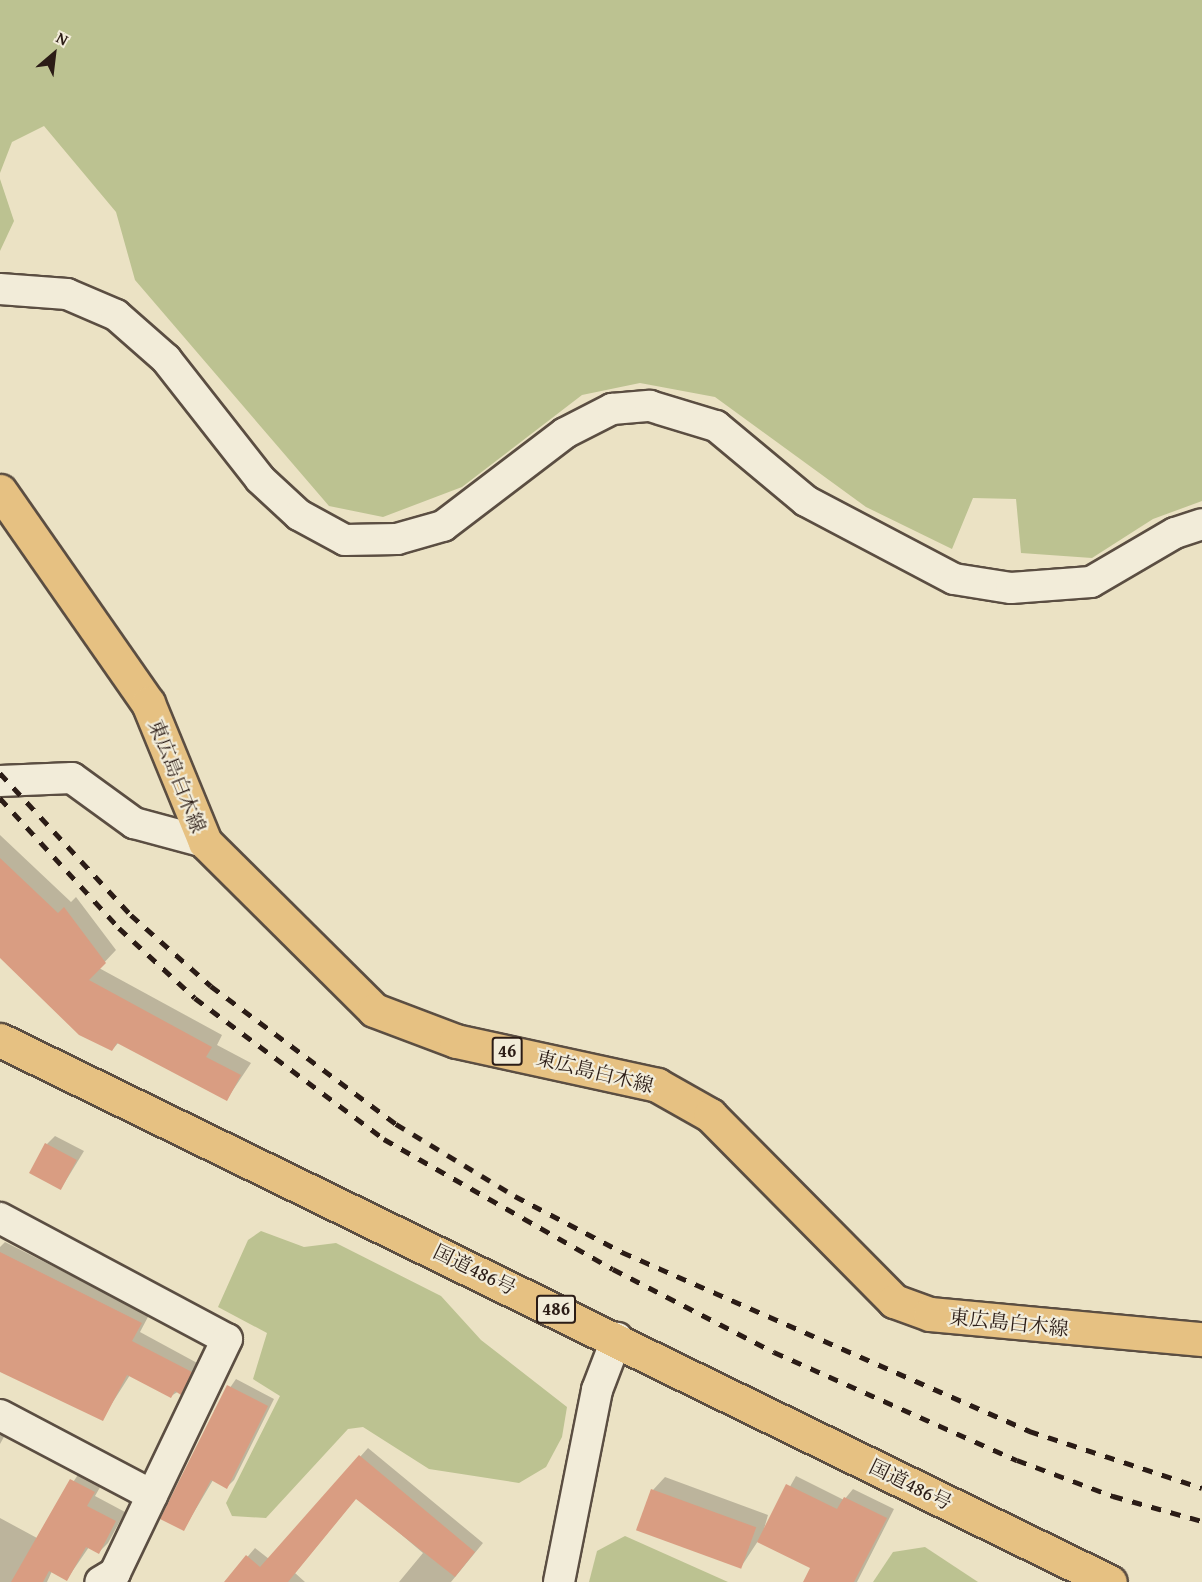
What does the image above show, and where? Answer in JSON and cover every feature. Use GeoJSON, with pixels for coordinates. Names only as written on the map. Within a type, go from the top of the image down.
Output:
{"type":"FeatureCollection","features":[{"type":"Feature","properties":{"kind":"main road","name":"東広島白木線"},"geometry":{"type":"LineString","coordinates":[[0,491],[148,703],[205,842],[374,1010],[456,1041],[657,1085],[710,1115],[894,1300],[930,1314],[1202,1339]]}},
{"type":"Feature","properties":{"kind":"main road","name":"国道486号"},"geometry":{"type":"LineString","coordinates":[[0,1040],[617,1338],[1110,1582]]}},
{"type":"Feature","properties":{"kind":"street"},"geometry":{"type":"LineString","coordinates":[[0,289],[67,294],[116,315],[166,359],[260,478],[299,515],[345,540],[397,539],[443,526],[565,433],[612,409],[650,406],[716,426],[806,501],[954,579],[1011,588],[1091,582],[1175,533],[1202,524]]}},
{"type":"Feature","properties":{"kind":"street"},"geometry":{"type":"LineString","coordinates":[[0,781],[72,778],[134,823],[205,842]]}},
{"type":"Feature","properties":{"kind":"street"},"geometry":{"type":"LineString","coordinates":[[0,1218],[227,1339],[115,1573],[100,1582]]}},
{"type":"Feature","properties":{"kind":"street"},"geometry":{"type":"LineString","coordinates":[[559,1582],[597,1390],[617,1338]]}},
{"type":"Feature","properties":{"kind":"street"},"geometry":{"type":"LineString","coordinates":[[0,1415],[152,1496]]}},
{"type":"Feature","properties":{"kind":"green space"},"geometry":{"type":"Polygon","coordinates":[[[0,0],[1202,0],[1202,501],[1153,519],[1092,558],[1021,553],[1016,499],[973,498],[952,549],[866,507],[715,397],[640,383],[582,395],[462,487],[383,517],[329,506],[135,280],[116,212],[44,126],[12,142],[0,173],[0,0]]]}},
{"type":"Feature","properties":{"kind":"green space"},"geometry":{"type":"Polygon","coordinates":[[[0,179],[14,221],[0,251],[0,179]]]}},
{"type":"Feature","properties":{"kind":"green space"},"geometry":{"type":"Polygon","coordinates":[[[261,1231],[304,1247],[336,1243],[441,1296],[481,1340],[567,1407],[562,1437],[546,1467],[519,1483],[429,1469],[363,1427],[348,1429],[266,1518],[232,1516],[226,1503],[280,1396],[253,1379],[267,1333],[218,1307],[248,1240],[261,1231]]]}},
{"type":"Feature","properties":{"kind":"green space"},"geometry":{"type":"Polygon","coordinates":[[[625,1536],[728,1582],[589,1582],[597,1551],[625,1536]]]}},
{"type":"Feature","properties":{"kind":"green space"},"geometry":{"type":"Polygon","coordinates":[[[925,1547],[978,1582],[873,1582],[893,1552],[925,1547]]]}},
{"type":"Feature","properties":{"kind":"building"},"geometry":{"type":"Polygon","coordinates":[[[0,858],[58,913],[64,907],[106,963],[89,980],[212,1047],[206,1057],[241,1075],[227,1101],[117,1043],[112,1051],[79,1035],[0,958],[0,858]]]}},
{"type":"Feature","properties":{"kind":"building"},"geometry":{"type":"Polygon","coordinates":[[[45,1143],[77,1160],[61,1190],[29,1173],[45,1143]]]}},
{"type":"Feature","properties":{"kind":"building"},"geometry":{"type":"Polygon","coordinates":[[[0,1252],[142,1323],[132,1341],[192,1372],[181,1395],[175,1391],[171,1398],[127,1375],[103,1421],[0,1372],[0,1252]]]}},
{"type":"Feature","properties":{"kind":"building"},"geometry":{"type":"Polygon","coordinates":[[[227,1385],[268,1406],[227,1489],[211,1480],[184,1531],[160,1519],[227,1385]]]}},
{"type":"Feature","properties":{"kind":"building"},"geometry":{"type":"Polygon","coordinates":[[[359,1455],[475,1552],[455,1577],[356,1499],[288,1582],[224,1582],[246,1555],[260,1567],[359,1455]]]}},
{"type":"Feature","properties":{"kind":"building"},"geometry":{"type":"Polygon","coordinates":[[[70,1479],[95,1492],[87,1506],[116,1521],[99,1554],[86,1547],[67,1581],[49,1571],[43,1582],[11,1582],[70,1479]]]}},
{"type":"Feature","properties":{"kind":"building"},"geometry":{"type":"Polygon","coordinates":[[[786,1484],[837,1509],[844,1497],[887,1518],[854,1582],[803,1582],[810,1568],[757,1542],[786,1484]]]}},
{"type":"Feature","properties":{"kind":"building"},"geometry":{"type":"Polygon","coordinates":[[[651,1489],[756,1527],[741,1569],[636,1530],[651,1489]]]}},
{"type":"Feature","properties":{"kind":"railway"},"geometry":{"type":"LineString","coordinates":[[0,773],[131,915],[211,986],[396,1124],[515,1196],[622,1252],[1029,1431],[1202,1488]]}},
{"type":"Feature","properties":{"kind":"railway"},"geometry":{"type":"LineString","coordinates":[[0,798],[119,928],[195,998],[384,1139],[613,1269],[774,1352],[1017,1460],[1113,1496],[1202,1521]]}}]}
